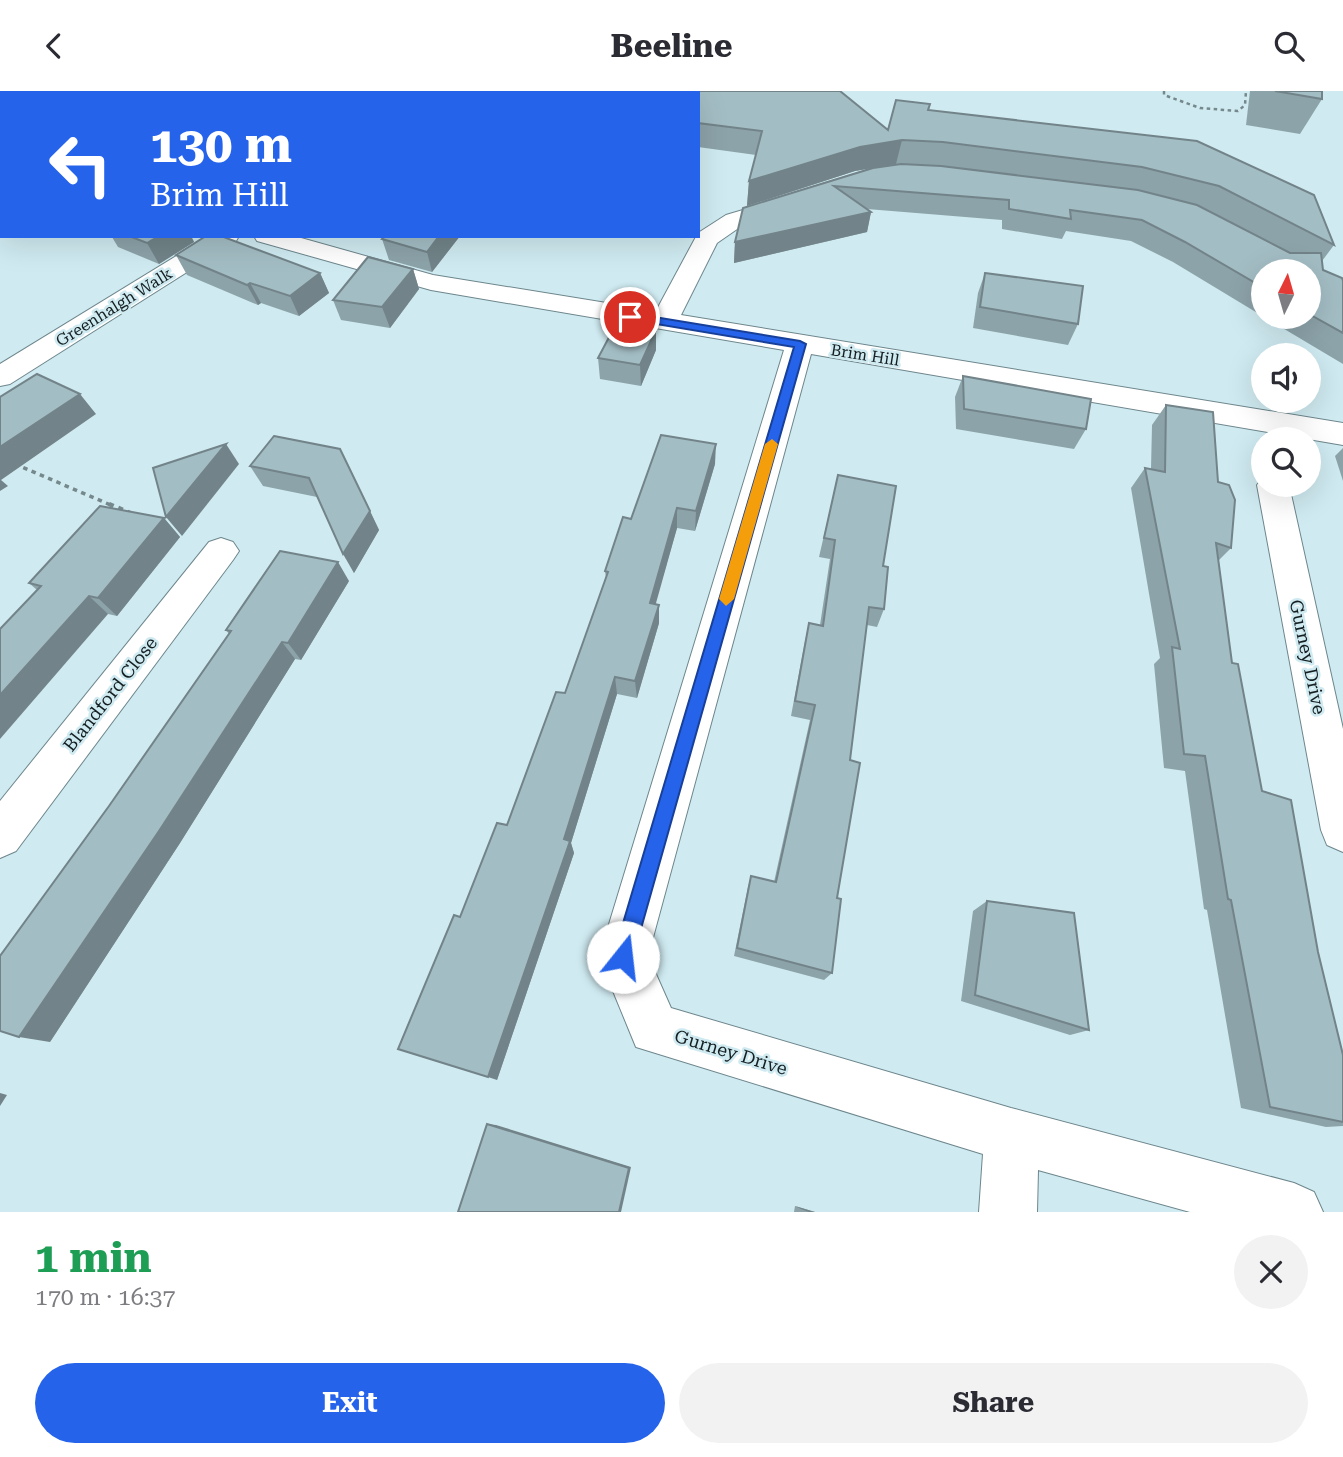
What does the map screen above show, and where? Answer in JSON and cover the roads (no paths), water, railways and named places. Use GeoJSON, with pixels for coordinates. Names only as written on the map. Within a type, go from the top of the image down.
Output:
{"type":"FeatureCollection","features":[{"type":"Feature","properties":{"kind":"street"},"geometry":{"type":"LineString","coordinates":[[664,322],[706,239],[716,229],[732,221],[811,196]]}},
{"type":"Feature","properties":{"kind":"street","name":"Greenhalgh Walk"},"geometry":{"type":"LineString","coordinates":[[0,377],[224,238]]}},
{"type":"Feature","properties":{"kind":"street","name":"Brim Hill"},"geometry":{"type":"LineString","coordinates":[[273,238],[431,282],[800,344],[1251,428]]}},
{"type":"Feature","properties":{"kind":"street","name":"Gurney Drive"},"geometry":{"type":"LineString","coordinates":[[800,344],[623,957],[654,1029],[1011,1135],[1294,1212]]}},
{"type":"Feature","properties":{"kind":"street","name":"Brim Hill"},"geometry":{"type":"LineString","coordinates":[[1321,433],[1343,434]]}},
{"type":"Feature","properties":{"kind":"street","name":"Gurney Drive"},"geometry":{"type":"LineString","coordinates":[[1275,497],[1343,829]]}},
{"type":"Feature","properties":{"kind":"street","name":"Blandford Close"},"geometry":{"type":"LineString","coordinates":[[0,837],[221,551]]}},
{"type":"Feature","properties":{"kind":"street"},"geometry":{"type":"LineString","coordinates":[[1008,1212],[1011,1135]]}}]}
